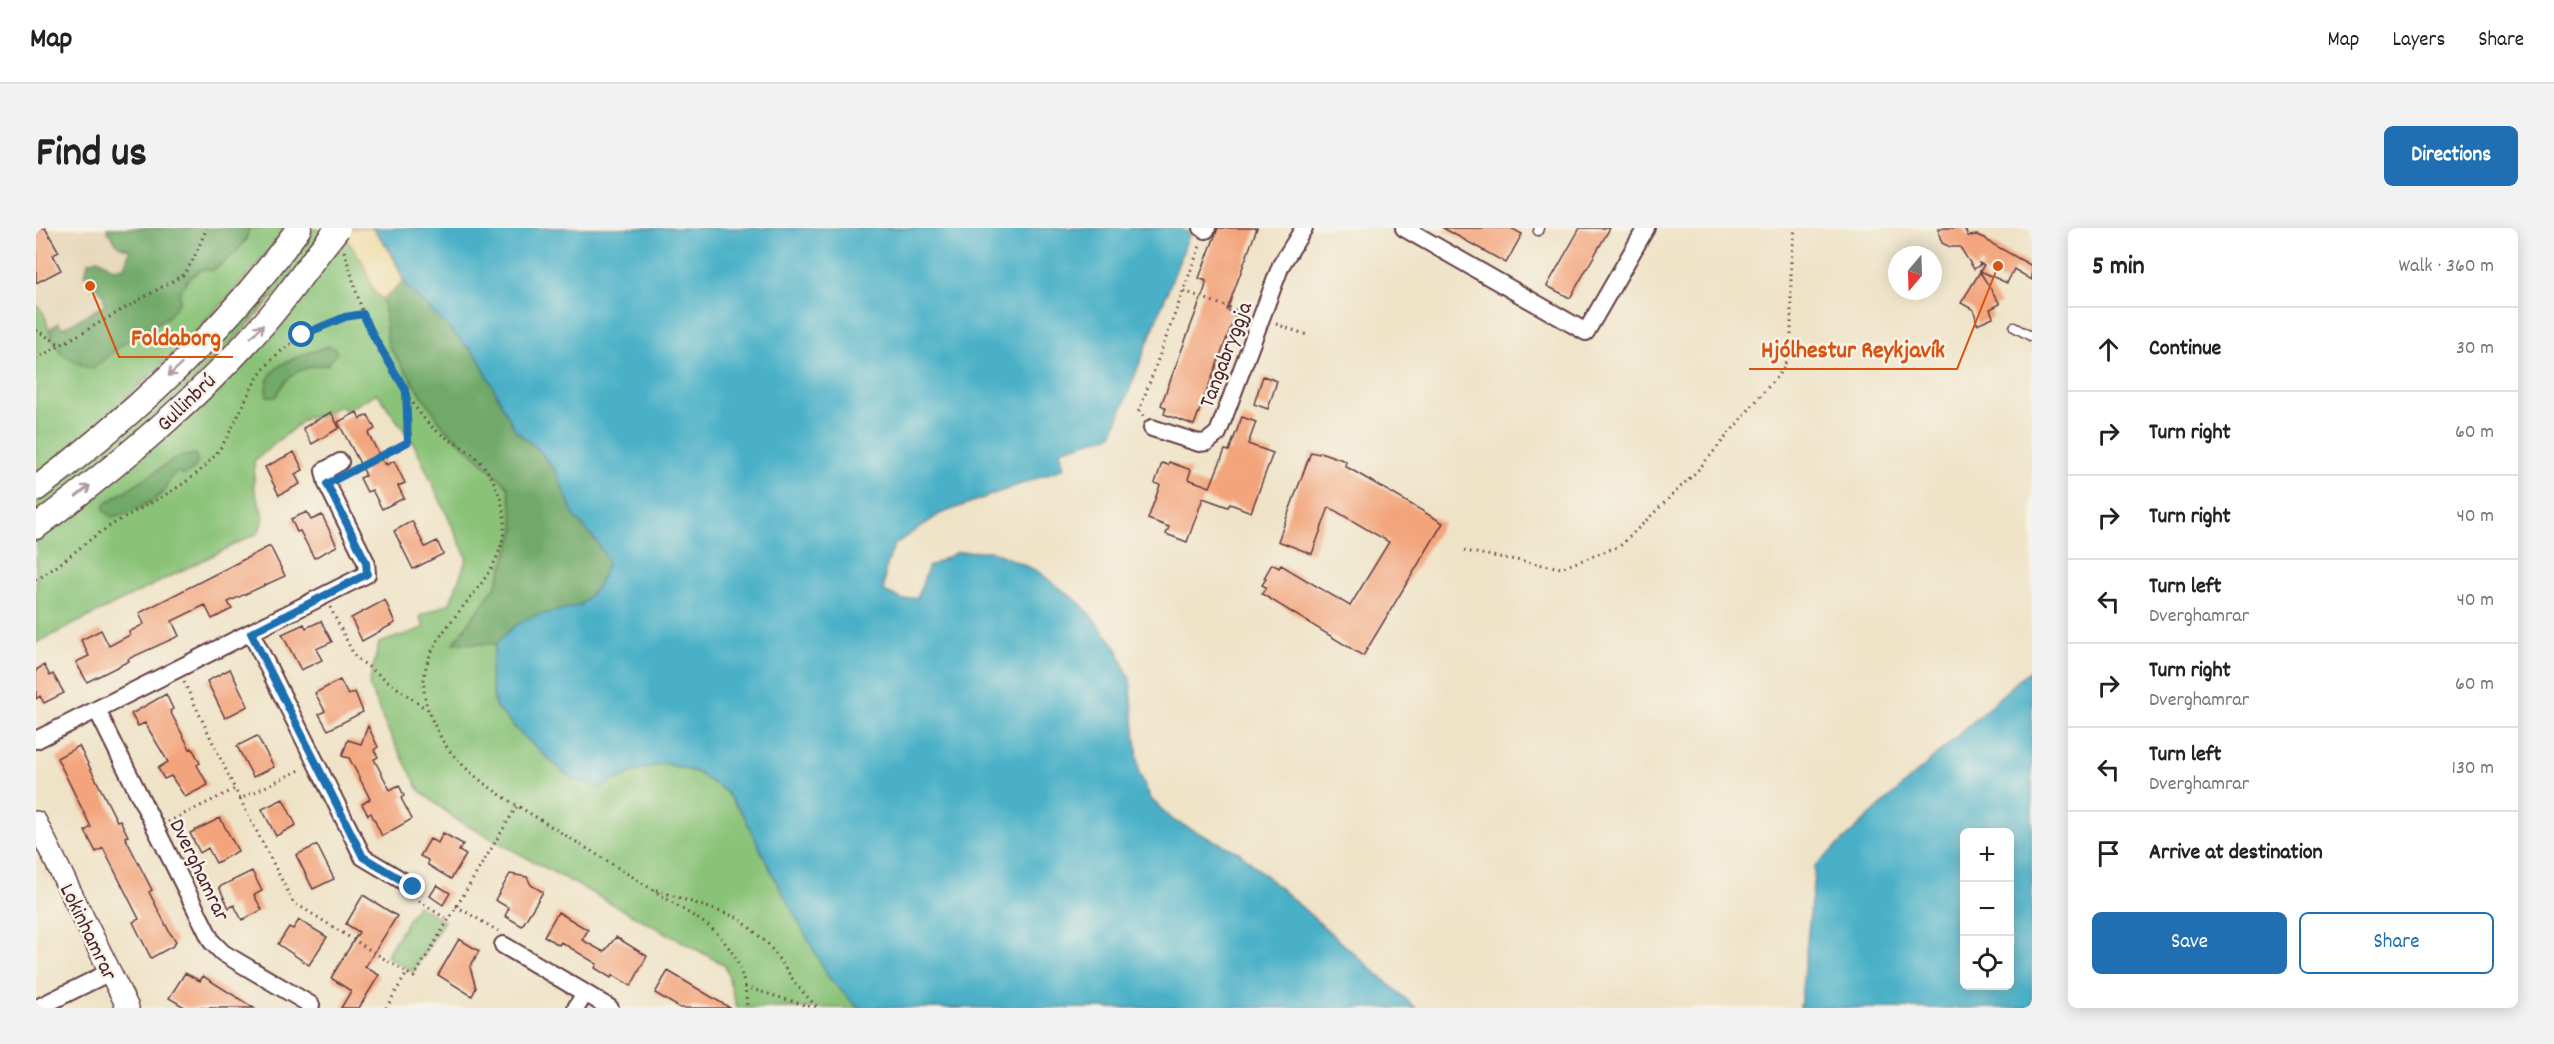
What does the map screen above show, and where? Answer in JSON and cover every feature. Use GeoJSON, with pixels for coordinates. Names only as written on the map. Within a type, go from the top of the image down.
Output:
{"type":"FeatureCollection","features":[{"type":"Feature","properties":{"kind":"main road","name":"Gullinbrú"},"geometry":{"type":"LineString","coordinates":[[36,489],[77,458],[181,364],[241,299],[298,230]]}},
{"type":"Feature","properties":{"kind":"main road","name":"Gullinbrú"},"geometry":{"type":"LineString","coordinates":[[36,527],[147,439],[266,321],[319,252],[340,239]]}},
{"type":"Feature","properties":{"kind":"street","name":"Tangabryggja"},"geometry":{"type":"LineString","coordinates":[[1152,428],[1192,442],[1207,442],[1218,433],[1281,265],[1304,228]]}},
{"type":"Feature","properties":{"kind":"street"},"geometry":{"type":"LineString","coordinates":[[1404,228],[1586,332],[1646,228]]}},
{"type":"Feature","properties":{"kind":"street"},"geometry":{"type":"LineString","coordinates":[[36,740],[367,574],[368,569],[327,484],[324,471],[340,462]]}},
{"type":"Feature","properties":{"kind":"street"},"geometry":{"type":"LineString","coordinates":[[251,633],[363,857],[413,887]]}},
{"type":"Feature","properties":{"kind":"street","name":"Dverghamrar"},"geometry":{"type":"LineString","coordinates":[[97,710],[216,948],[311,1005]]}},
{"type":"Feature","properties":{"kind":"street","name":"Lokinhamrar"},"geometry":{"type":"LineString","coordinates":[[36,822],[128,1008]]}},
{"type":"Feature","properties":{"kind":"street"},"geometry":{"type":"LineString","coordinates":[[502,945],[580,1001],[610,1008]]}},
{"type":"Feature","properties":{"kind":"street"},"geometry":{"type":"LineString","coordinates":[[37,1008],[110,972]]}},
{"type":"Feature","properties":{"kind":"lane"},"geometry":{"type":"LineString","coordinates":[[2014,327],[2032,337]]}},
{"type":"Feature","properties":{"kind":"path"},"geometry":{"type":"LineString","coordinates":[[36,359],[183,276],[207,228]]}},
{"type":"Feature","properties":{"kind":"path"},"geometry":{"type":"LineString","coordinates":[[1464,551],[1561,568],[1620,546],[1628,539],[1699,468],[1784,368],[1791,347],[1791,262],[1795,228]]}},
{"type":"Feature","properties":{"kind":"path"},"geometry":{"type":"LineString","coordinates":[[1152,428],[1139,411],[1205,229]]}},
{"type":"Feature","properties":{"kind":"path"},"geometry":{"type":"LineString","coordinates":[[340,239],[363,314],[374,337],[429,426],[467,450],[485,468],[498,490],[504,516],[502,541],[494,565],[428,658],[422,685],[428,710],[447,748],[464,767],[517,806],[651,888],[722,938],[739,965],[745,987],[747,1008]]}},
{"type":"Feature","properties":{"kind":"path"},"geometry":{"type":"LineString","coordinates":[[1184,291],[1261,319]]}},
{"type":"Feature","properties":{"kind":"path"},"geometry":{"type":"LineString","coordinates":[[36,580],[55,569],[107,528],[187,483],[208,463],[235,423],[251,388],[271,360],[302,335],[345,317],[363,314]]}},
{"type":"Feature","properties":{"kind":"path"},"geometry":{"type":"LineString","coordinates":[[1282,326],[1307,335]]}},
{"type":"Feature","properties":{"kind":"path"},"geometry":{"type":"LineString","coordinates":[[36,330],[61,345]]}},
{"type":"Feature","properties":{"kind":"path"},"geometry":{"type":"LineString","coordinates":[[327,484],[408,442],[406,391]]}},
{"type":"Feature","properties":{"kind":"path"},"geometry":{"type":"LineString","coordinates":[[324,596],[355,657],[428,710]]}},
{"type":"Feature","properties":{"kind":"path"},"geometry":{"type":"LineString","coordinates":[[178,669],[235,789],[293,902],[414,977],[517,806]]}},
{"type":"Feature","properties":{"kind":"path"},"geometry":{"type":"LineString","coordinates":[[240,799],[315,763]]}},
{"type":"Feature","properties":{"kind":"path"},"geometry":{"type":"LineString","coordinates":[[155,828],[235,789]]}},
{"type":"Feature","properties":{"kind":"path"},"geometry":{"type":"LineString","coordinates":[[413,887],[415,898],[448,920]]}},
{"type":"Feature","properties":{"kind":"path"},"geometry":{"type":"LineString","coordinates":[[651,888],[739,918],[769,945],[816,1008]]}},
{"type":"Feature","properties":{"kind":"path"},"geometry":{"type":"LineString","coordinates":[[456,906],[502,933],[502,945]]}},
{"type":"Feature","properties":{"kind":"path"},"geometry":{"type":"LineString","coordinates":[[386,1008],[407,973]]}},
{"type":"Feature","properties":{"kind":"path"},"geometry":{"type":"LineString","coordinates":[[745,987],[816,1008]]}},
{"type":"Feature","properties":{"kind":"shaded area"},"geometry":{"type":"Polygon","coordinates":[[[36,228],[196,228],[105,305],[63,328],[58,323],[50,329],[36,304],[36,228]]]}},
{"type":"Feature","properties":{"kind":"green space"},"geometry":{"type":"Polygon","coordinates":[[[107,228],[249,228],[244,242],[230,257],[212,271],[201,269],[188,279],[180,291],[180,301],[169,316],[123,344],[92,369],[77,363],[60,351],[55,345],[50,329],[58,323],[63,328],[105,305],[103,294],[85,275],[88,262],[98,259],[114,269],[124,267],[130,250],[119,246],[107,228]]]}},
{"type":"Feature","properties":{"kind":"green space"},"geometry":{"type":"Polygon","coordinates":[[[249,228],[286,228],[230,296],[189,338],[93,428],[36,476],[36,304],[44,314],[52,339],[92,369],[123,344],[180,291],[188,279],[246,241],[249,228]]]}},
{"type":"Feature","properties":{"kind":"green space"},"geometry":{"type":"Polygon","coordinates":[[[315,228],[326,235],[219,356],[149,422],[36,516],[36,502],[66,480],[278,272],[315,228]]]}},
{"type":"Feature","properties":{"kind":"green space"},"geometry":{"type":"Polygon","coordinates":[[[345,237],[363,263],[374,292],[383,299],[388,345],[443,426],[508,486],[515,530],[497,584],[455,643],[496,644],[490,673],[495,706],[519,732],[570,778],[600,787],[633,772],[664,763],[696,772],[725,791],[744,816],[775,879],[854,1004],[861,1008],[737,1008],[725,965],[457,820],[420,791],[387,729],[369,685],[379,643],[424,628],[420,616],[450,603],[467,558],[414,444],[377,393],[347,410],[339,406],[318,417],[306,418],[254,461],[254,488],[264,518],[258,533],[36,643],[36,538],[345,237]]]}},
{"type":"Feature","properties":{"kind":"green space"},"geometry":{"type":"Polygon","coordinates":[[[403,281],[478,357],[515,430],[538,449],[556,472],[575,517],[597,542],[608,562],[598,586],[581,605],[531,618],[513,627],[496,644],[454,643],[497,584],[515,530],[508,486],[443,426],[388,345],[383,299],[403,281]]]}},
{"type":"Feature","properties":{"kind":"green space"},"geometry":{"type":"Polygon","coordinates":[[[329,346],[337,353],[327,365],[299,371],[286,381],[275,397],[267,396],[266,385],[270,375],[277,368],[298,357],[329,346]]]}},
{"type":"Feature","properties":{"kind":"green space"},"geometry":{"type":"Polygon","coordinates":[[[195,454],[198,462],[193,470],[185,475],[176,472],[173,474],[164,491],[154,499],[118,516],[112,517],[104,511],[105,504],[178,457],[195,454]]]}},
{"type":"Feature","properties":{"kind":"green space"},"geometry":{"type":"Polygon","coordinates":[[[417,905],[444,921],[413,972],[386,956],[417,905]]]}},
{"type":"Feature","properties":{"kind":"sand"},"geometry":{"type":"Polygon","coordinates":[[[352,228],[372,228],[387,246],[397,266],[403,281],[383,299],[374,292],[363,263],[345,237],[352,228]]]}},
{"type":"Feature","properties":{"kind":"water"},"geometry":{"type":"Polygon","coordinates":[[[372,228],[1180,228],[1190,233],[1112,435],[1060,450],[1064,468],[940,514],[894,545],[885,571],[884,591],[903,600],[918,597],[928,567],[957,552],[992,551],[1037,571],[1081,604],[1116,647],[1130,679],[1139,772],[1151,799],[1174,821],[1240,853],[1416,1008],[861,1008],[854,1004],[829,978],[775,879],[744,816],[725,791],[696,772],[664,763],[633,772],[600,788],[570,778],[519,732],[495,706],[490,673],[496,644],[513,627],[531,617],[581,605],[598,586],[608,562],[597,542],[575,517],[556,472],[538,449],[515,430],[478,357],[409,289],[391,252],[372,228]]]}},
{"type":"Feature","properties":{"kind":"water"},"geometry":{"type":"Polygon","coordinates":[[[2032,668],[2032,1008],[1800,1008],[1815,866],[2032,668]]]}},
{"type":"Feature","properties":{"kind":"building"},"geometry":{"type":"Polygon","coordinates":[[[36,228],[45,228],[59,252],[53,255],[61,270],[36,283],[36,228]]]}},
{"type":"Feature","properties":{"kind":"building"},"geometry":{"type":"Polygon","coordinates":[[[1218,228],[1257,228],[1227,310],[1236,314],[1194,425],[1164,414],[1166,408],[1161,405],[1205,288],[1206,281],[1199,278],[1218,228]]]}},
{"type":"Feature","properties":{"kind":"building"},"geometry":{"type":"Polygon","coordinates":[[[1443,228],[1511,228],[1522,234],[1506,263],[1443,228]]]}},
{"type":"Feature","properties":{"kind":"building"},"geometry":{"type":"Polygon","coordinates":[[[1580,228],[1610,228],[1570,298],[1547,286],[1580,228]]]}},
{"type":"Feature","properties":{"kind":"building"},"geometry":{"type":"Polygon","coordinates":[[[1939,228],[1964,228],[1968,236],[1977,235],[1985,238],[2032,266],[2032,280],[2014,269],[2007,283],[1980,271],[1984,265],[1979,263],[1980,265],[1974,269],[1960,247],[1950,247],[1942,243],[1939,228]]]}},
{"type":"Feature","properties":{"kind":"building"},"geometry":{"type":"Polygon","coordinates":[[[1980,272],[2000,304],[1990,309],[1993,317],[1977,324],[1974,310],[1961,303],[1980,272]]]}},
{"type":"Feature","properties":{"kind":"building"},"geometry":{"type":"Polygon","coordinates":[[[1263,376],[1277,381],[1268,409],[1254,404],[1263,376]]]}},
{"type":"Feature","properties":{"kind":"building"},"geometry":{"type":"Polygon","coordinates":[[[331,412],[339,428],[312,444],[303,428],[331,412]]]}},
{"type":"Feature","properties":{"kind":"building"},"geometry":{"type":"Polygon","coordinates":[[[357,412],[360,419],[368,415],[375,429],[368,433],[384,464],[387,465],[394,461],[405,483],[398,486],[404,498],[382,509],[372,490],[367,492],[360,478],[365,476],[365,473],[338,422],[357,412]]]}},
{"type":"Feature","properties":{"kind":"building"},"geometry":{"type":"Polygon","coordinates":[[[1242,417],[1256,422],[1248,444],[1273,453],[1251,512],[1203,498],[1187,542],[1166,534],[1169,527],[1148,519],[1160,485],[1155,483],[1162,463],[1168,465],[1169,462],[1191,470],[1188,479],[1210,487],[1225,450],[1229,451],[1242,417]]]}},
{"type":"Feature","properties":{"kind":"building"},"geometry":{"type":"Polygon","coordinates":[[[294,452],[303,470],[295,474],[300,484],[279,495],[265,467],[294,452]]]}},
{"type":"Feature","properties":{"kind":"building"},"geometry":{"type":"Polygon","coordinates":[[[1311,452],[1319,454],[1320,452],[1346,461],[1345,466],[1443,523],[1363,656],[1262,594],[1266,587],[1262,585],[1266,579],[1264,578],[1272,564],[1279,568],[1281,565],[1350,606],[1389,542],[1329,507],[1312,554],[1278,541],[1311,452]]]}},
{"type":"Feature","properties":{"kind":"building"},"geometry":{"type":"Polygon","coordinates":[[[307,512],[311,520],[322,515],[337,546],[314,558],[291,519],[307,512]]]}},
{"type":"Feature","properties":{"kind":"building"},"geometry":{"type":"Polygon","coordinates":[[[412,521],[425,547],[437,541],[443,554],[413,569],[394,531],[412,521]]]}},
{"type":"Feature","properties":{"kind":"building"},"geometry":{"type":"Polygon","coordinates":[[[270,546],[285,576],[228,602],[232,609],[212,619],[205,605],[172,621],[179,636],[128,659],[129,661],[87,682],[76,662],[89,656],[81,640],[101,630],[109,646],[130,635],[129,632],[144,624],[139,613],[270,546]]]}},
{"type":"Feature","properties":{"kind":"building"},"geometry":{"type":"Polygon","coordinates":[[[385,600],[395,623],[362,641],[351,618],[385,600]]]}},
{"type":"Feature","properties":{"kind":"building"},"geometry":{"type":"Polygon","coordinates":[[[321,621],[332,642],[316,649],[322,660],[301,670],[282,634],[304,624],[306,628],[321,621]]]}},
{"type":"Feature","properties":{"kind":"building"},"geometry":{"type":"Polygon","coordinates":[[[44,665],[50,676],[53,674],[64,693],[44,703],[40,696],[36,699],[36,670],[44,665]]]}},
{"type":"Feature","properties":{"kind":"building"},"geometry":{"type":"Polygon","coordinates":[[[230,669],[248,706],[225,718],[207,681],[230,669]]]}},
{"type":"Feature","properties":{"kind":"building"},"geometry":{"type":"Polygon","coordinates":[[[340,680],[348,695],[355,692],[363,712],[328,730],[319,714],[325,711],[315,693],[340,680]]]}},
{"type":"Feature","properties":{"kind":"building"},"geometry":{"type":"Polygon","coordinates":[[[166,694],[173,709],[170,711],[200,763],[197,765],[208,785],[185,797],[171,776],[164,779],[158,768],[168,762],[145,723],[138,726],[131,714],[166,694]]]}},
{"type":"Feature","properties":{"kind":"building"},"geometry":{"type":"Polygon","coordinates":[[[368,726],[378,747],[374,750],[378,757],[374,759],[390,790],[399,785],[404,796],[401,798],[412,819],[382,836],[371,813],[368,815],[362,804],[370,799],[349,758],[342,756],[348,740],[361,744],[368,726]]]}},
{"type":"Feature","properties":{"kind":"building"},"geometry":{"type":"Polygon","coordinates":[[[257,736],[274,767],[253,777],[237,746],[257,736]]]}},
{"type":"Feature","properties":{"kind":"building"},"geometry":{"type":"Polygon","coordinates":[[[79,746],[117,821],[120,820],[128,836],[125,837],[152,890],[149,892],[176,941],[173,946],[151,958],[133,922],[139,919],[103,848],[96,852],[85,831],[91,827],[57,758],[79,746]]]}},
{"type":"Feature","properties":{"kind":"building"},"geometry":{"type":"Polygon","coordinates":[[[283,799],[296,825],[276,836],[262,809],[283,799]]]}},
{"type":"Feature","properties":{"kind":"building"},"geometry":{"type":"Polygon","coordinates":[[[220,818],[238,851],[216,863],[208,848],[200,853],[190,833],[220,818]]]}},
{"type":"Feature","properties":{"kind":"building"},"geometry":{"type":"Polygon","coordinates":[[[443,833],[463,844],[459,851],[466,855],[451,879],[428,865],[428,860],[420,856],[430,839],[438,843],[443,833]]]}},
{"type":"Feature","properties":{"kind":"building"},"geometry":{"type":"Polygon","coordinates":[[[317,845],[334,879],[313,889],[296,855],[317,845]]]}},
{"type":"Feature","properties":{"kind":"building"},"geometry":{"type":"Polygon","coordinates":[[[252,871],[262,891],[254,895],[262,910],[242,920],[234,905],[229,908],[219,887],[252,871]]]}},
{"type":"Feature","properties":{"kind":"building"},"geometry":{"type":"Polygon","coordinates":[[[510,874],[527,877],[531,885],[543,892],[522,926],[505,916],[509,908],[495,900],[510,874]]]}},
{"type":"Feature","properties":{"kind":"building"},"geometry":{"type":"Polygon","coordinates":[[[437,885],[450,893],[443,905],[430,896],[437,885]]]}},
{"type":"Feature","properties":{"kind":"building"},"geometry":{"type":"Polygon","coordinates":[[[363,895],[397,916],[365,967],[379,975],[359,1008],[341,1008],[351,991],[331,978],[359,932],[346,924],[363,895]]]}},
{"type":"Feature","properties":{"kind":"building"},"geometry":{"type":"Polygon","coordinates":[[[558,912],[588,930],[582,940],[604,952],[616,937],[647,956],[631,986],[595,968],[597,964],[561,942],[559,945],[544,936],[558,912]]]}},
{"type":"Feature","properties":{"kind":"building"},"geometry":{"type":"Polygon","coordinates":[[[299,920],[327,937],[309,965],[278,944],[289,927],[293,929],[299,920]]]}},
{"type":"Feature","properties":{"kind":"building"},"geometry":{"type":"Polygon","coordinates":[[[459,939],[479,951],[470,967],[476,988],[472,996],[438,975],[459,939]]]}},
{"type":"Feature","properties":{"kind":"building"},"geometry":{"type":"Polygon","coordinates":[[[668,971],[730,1008],[680,1008],[655,993],[668,971]]]}},
{"type":"Feature","properties":{"kind":"building"},"geometry":{"type":"Polygon","coordinates":[[[185,973],[200,981],[203,976],[254,1008],[186,1008],[169,998],[185,973]]]}},
{"type":"Feature","properties":{"kind":"place","name":"Hjólhestur Reykjavík"},"geometry":{"type":"Point","coordinates":[1998,266]}},
{"type":"Feature","properties":{"kind":"place","name":"Foldaborg"},"geometry":{"type":"Point","coordinates":[90,286]}},
{"type":"Feature","properties":{"kind":"route"},"geometry":{"type":"LineString","coordinates":[[302,335],[345,317],[363,314],[406,391],[408,442],[327,484],[366,562],[367,574],[251,633],[363,857],[413,887]]}}]}
